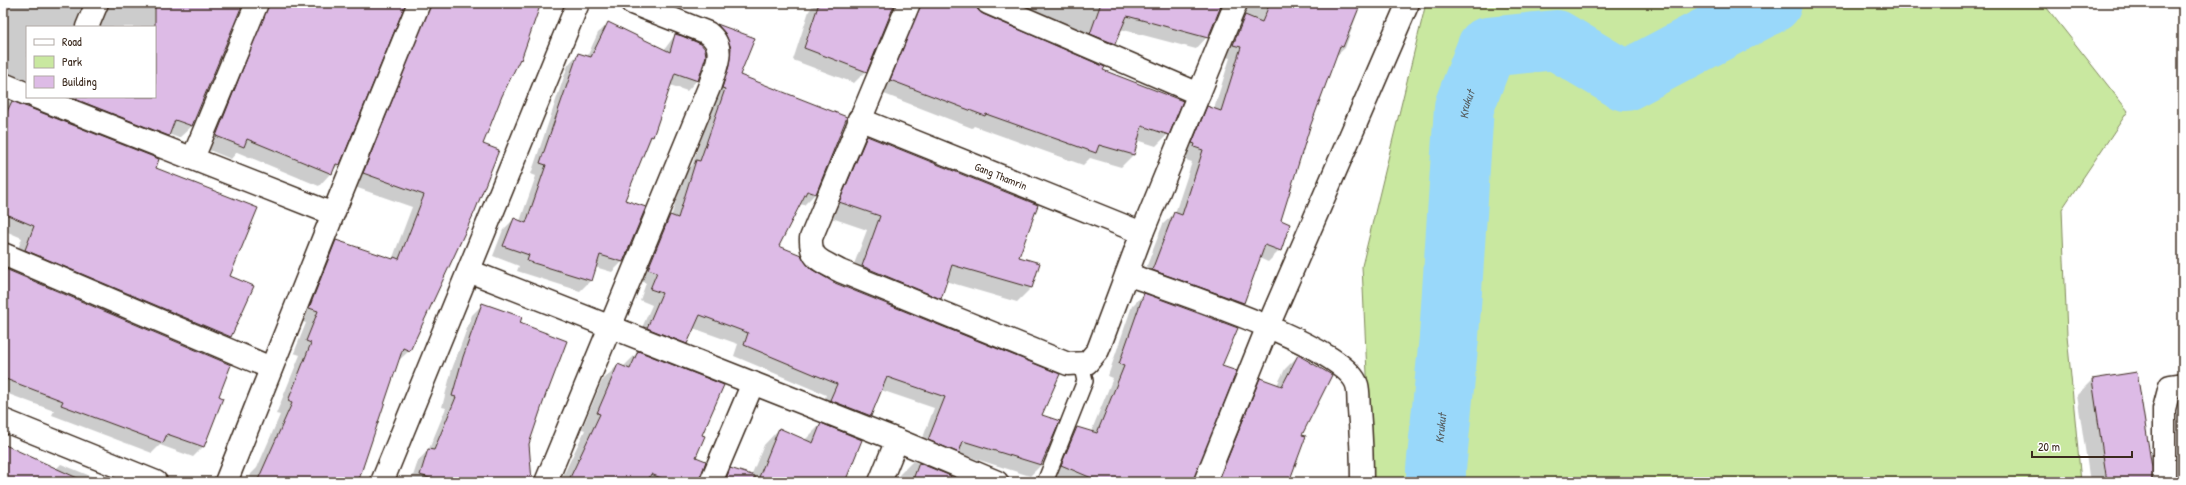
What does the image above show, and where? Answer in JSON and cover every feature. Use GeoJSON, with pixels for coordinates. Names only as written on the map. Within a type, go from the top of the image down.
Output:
{"type":"FeatureCollection","features":[{"type":"Feature","properties":{"kind":"street"},"geometry":{"type":"LineString","coordinates":[[87,26],[97,3]]}},
{"type":"Feature","properties":{"kind":"street"},"geometry":{"type":"LineString","coordinates":[[193,158],[257,3]]}},
{"type":"Feature","properties":{"kind":"street"},"geometry":{"type":"LineString","coordinates":[[226,482],[332,214],[419,3]]}},
{"type":"Feature","properties":{"kind":"street"},"geometry":{"type":"LineString","coordinates":[[382,482],[470,271],[578,3]]}},
{"type":"Feature","properties":{"kind":"street"},"geometry":{"type":"LineString","coordinates":[[546,482],[710,85],[719,49],[716,40],[708,33],[632,3]]}},
{"type":"Feature","properties":{"kind":"street"},"geometry":{"type":"LineString","coordinates":[[909,3],[859,119],[811,238],[811,249],[814,256],[840,271],[1068,364],[1087,363],[1098,350],[1142,233],[1236,3]]}},
{"type":"Feature","properties":{"kind":"street"},"geometry":{"type":"LineString","coordinates":[[988,3],[1199,94]]}},
{"type":"Feature","properties":{"kind":"street"},"geometry":{"type":"LineString","coordinates":[[1205,482],[1268,326],[1408,3]]}},
{"type":"Feature","properties":{"kind":"street"},"geometry":{"type":"LineString","coordinates":[[3,84],[26,94]]}},
{"type":"Feature","properties":{"kind":"street"},"geometry":{"type":"LineString","coordinates":[[42,98],[58,101],[193,158],[332,214]]}},
{"type":"Feature","properties":{"kind":"street","name":"Gang Thamrin"},"geometry":{"type":"LineString","coordinates":[[859,119],[1142,233]]}},
{"type":"Feature","properties":{"kind":"street"},"geometry":{"type":"LineString","coordinates":[[3,254],[271,368]]}},
{"type":"Feature","properties":{"kind":"street"},"geometry":{"type":"LineString","coordinates":[[470,271],[897,440],[997,482]]}},
{"type":"Feature","properties":{"kind":"street"},"geometry":{"type":"LineString","coordinates":[[1127,274],[1268,326],[1328,355],[1344,368],[1356,384],[1362,455],[1362,482]]}},
{"type":"Feature","properties":{"kind":"street"},"geometry":{"type":"LineString","coordinates":[[711,482],[753,383]]}},
{"type":"Feature","properties":{"kind":"street"},"geometry":{"type":"LineString","coordinates":[[2164,482],[2164,409],[2170,386],[2183,384]]}},
{"type":"Feature","properties":{"kind":"street"},"geometry":{"type":"LineString","coordinates":[[3,420],[156,482]]}},
{"type":"Feature","properties":{"kind":"street"},"geometry":{"type":"LineString","coordinates":[[880,482],[897,440]]}},
{"type":"Feature","properties":{"kind":"lane"},"geometry":{"type":"LineString","coordinates":[[1046,482],[1085,381],[1081,363]]}},
{"type":"Feature","properties":{"kind":"green space"},"geometry":{"type":"Polygon","coordinates":[[[1426,3],[1519,3],[1535,7],[1536,3],[2043,3],[2128,111],[2062,209],[2067,335],[2081,482],[1372,482],[1362,266],[1426,3]]]}},
{"type":"Feature","properties":{"kind":"building"},"geometry":{"type":"Polygon","coordinates":[[[155,3],[243,3],[192,126],[175,120],[169,136],[73,98],[156,98],[155,3]]]}},
{"type":"Feature","properties":{"kind":"building"},"geometry":{"type":"Polygon","coordinates":[[[269,3],[406,3],[340,165],[336,164],[332,174],[247,139],[244,147],[216,136],[269,3]]]}},
{"type":"Feature","properties":{"kind":"building"},"geometry":{"type":"Polygon","coordinates":[[[431,3],[541,3],[521,60],[520,59],[502,96],[483,144],[499,150],[475,211],[410,351],[403,348],[358,482],[257,482],[292,403],[288,401],[311,343],[306,341],[318,311],[309,308],[336,240],[393,259],[394,257],[399,259],[424,195],[363,173],[431,3]]]}},
{"type":"Feature","properties":{"kind":"building"},"geometry":{"type":"Polygon","coordinates":[[[819,3],[895,3],[867,72],[804,48],[819,3]]]}},
{"type":"Feature","properties":{"kind":"building"},"geometry":{"type":"Polygon","coordinates":[[[921,3],[976,3],[978,10],[983,14],[1105,67],[1103,70],[1183,101],[1169,135],[1142,126],[1134,155],[1099,145],[1096,153],[986,114],[985,116],[890,80],[921,3]]]}},
{"type":"Feature","properties":{"kind":"building"},"geometry":{"type":"Polygon","coordinates":[[[1101,3],[1215,3],[1221,6],[1208,38],[1127,16],[1115,44],[1090,34],[1101,3]]]}},
{"type":"Feature","properties":{"kind":"building"},"geometry":{"type":"Polygon","coordinates":[[[1270,3],[1361,3],[1343,47],[1340,46],[1310,127],[1281,220],[1290,224],[1281,251],[1265,245],[1244,303],[1152,270],[1174,212],[1182,215],[1203,150],[1194,147],[1195,144],[1192,143],[1207,106],[1221,111],[1241,47],[1233,45],[1245,15],[1262,22],[1270,3]]]}},
{"type":"Feature","properties":{"kind":"building"},"geometry":{"type":"Polygon","coordinates":[[[608,22],[670,52],[675,34],[682,36],[701,44],[705,49],[706,56],[698,81],[675,73],[653,137],[651,136],[625,200],[646,207],[623,262],[600,255],[592,281],[527,261],[529,255],[503,246],[514,218],[526,223],[546,165],[540,163],[578,53],[591,57],[608,22]]]}},
{"type":"Feature","properties":{"kind":"building"},"geometry":{"type":"Polygon","coordinates":[[[717,24],[755,38],[740,75],[847,117],[816,194],[807,191],[779,246],[801,255],[811,269],[835,283],[1060,374],[1042,415],[1060,421],[1041,465],[963,441],[959,453],[928,440],[945,397],[887,377],[871,416],[830,400],[837,384],[744,345],[748,333],[700,315],[687,344],[647,328],[662,293],[650,289],[657,272],[648,269],[670,215],[678,218],[696,160],[700,161],[725,89],[722,88],[729,66],[731,48],[725,33],[717,24]]]}},
{"type":"Feature","properties":{"kind":"building"},"geometry":{"type":"Polygon","coordinates":[[[12,101],[159,159],[156,168],[258,208],[230,276],[254,286],[231,337],[25,250],[34,226],[3,213],[3,120],[12,101]]]}},
{"type":"Feature","properties":{"kind":"building"},"geometry":{"type":"Polygon","coordinates":[[[867,136],[1038,205],[1019,257],[1040,263],[1032,288],[952,265],[941,299],[862,266],[880,216],[839,202],[867,136]]]}},
{"type":"Feature","properties":{"kind":"building"},"geometry":{"type":"Polygon","coordinates":[[[3,268],[231,365],[219,396],[223,398],[204,447],[167,434],[163,443],[61,405],[63,401],[3,378],[3,268]]]}},
{"type":"Feature","properties":{"kind":"building"},"geometry":{"type":"Polygon","coordinates":[[[1144,293],[1238,328],[1222,366],[1237,371],[1193,482],[1101,482],[1061,465],[1077,427],[1097,433],[1124,366],[1119,364],[1144,293]]]}},
{"type":"Feature","properties":{"kind":"building"},"geometry":{"type":"Polygon","coordinates":[[[482,303],[522,317],[520,323],[567,341],[547,391],[529,444],[532,482],[442,482],[420,475],[428,449],[434,450],[456,397],[452,396],[463,357],[482,303]]]}},
{"type":"Feature","properties":{"kind":"building"},"geometry":{"type":"Polygon","coordinates":[[[638,351],[724,385],[702,435],[705,436],[696,457],[706,461],[699,482],[671,482],[651,474],[647,482],[568,482],[600,414],[597,413],[618,364],[630,369],[638,351]]]}},
{"type":"Feature","properties":{"kind":"building"},"geometry":{"type":"Polygon","coordinates":[[[1298,355],[1332,375],[1302,435],[1306,436],[1289,482],[1218,482],[1260,378],[1282,386],[1298,355]]]}},
{"type":"Feature","properties":{"kind":"building"},"geometry":{"type":"Polygon","coordinates":[[[2137,372],[2152,468],[2152,482],[2107,482],[2092,379],[2137,372]]]}},
{"type":"Feature","properties":{"kind":"building"},"geometry":{"type":"Polygon","coordinates":[[[821,423],[862,440],[845,482],[757,482],[779,428],[813,443],[821,423]]]}},
{"type":"Feature","properties":{"kind":"building"},"geometry":{"type":"Polygon","coordinates":[[[3,444],[86,482],[3,482],[3,444]]]}},
{"type":"Feature","properties":{"kind":"building"},"geometry":{"type":"Polygon","coordinates":[[[919,463],[951,476],[949,482],[912,482],[919,463]]]}},
{"type":"Feature","properties":{"kind":"building"},"geometry":{"type":"Polygon","coordinates":[[[730,468],[755,476],[755,482],[725,482],[730,468]]]}},
{"type":"Feature","properties":{"kind":"waterway","name":"Krukut"},"geometry":{"type":"LineString","coordinates":[[1436,482],[1449,337],[1464,107],[1487,47],[1556,40],[1625,81],[1772,3]]}}]}
